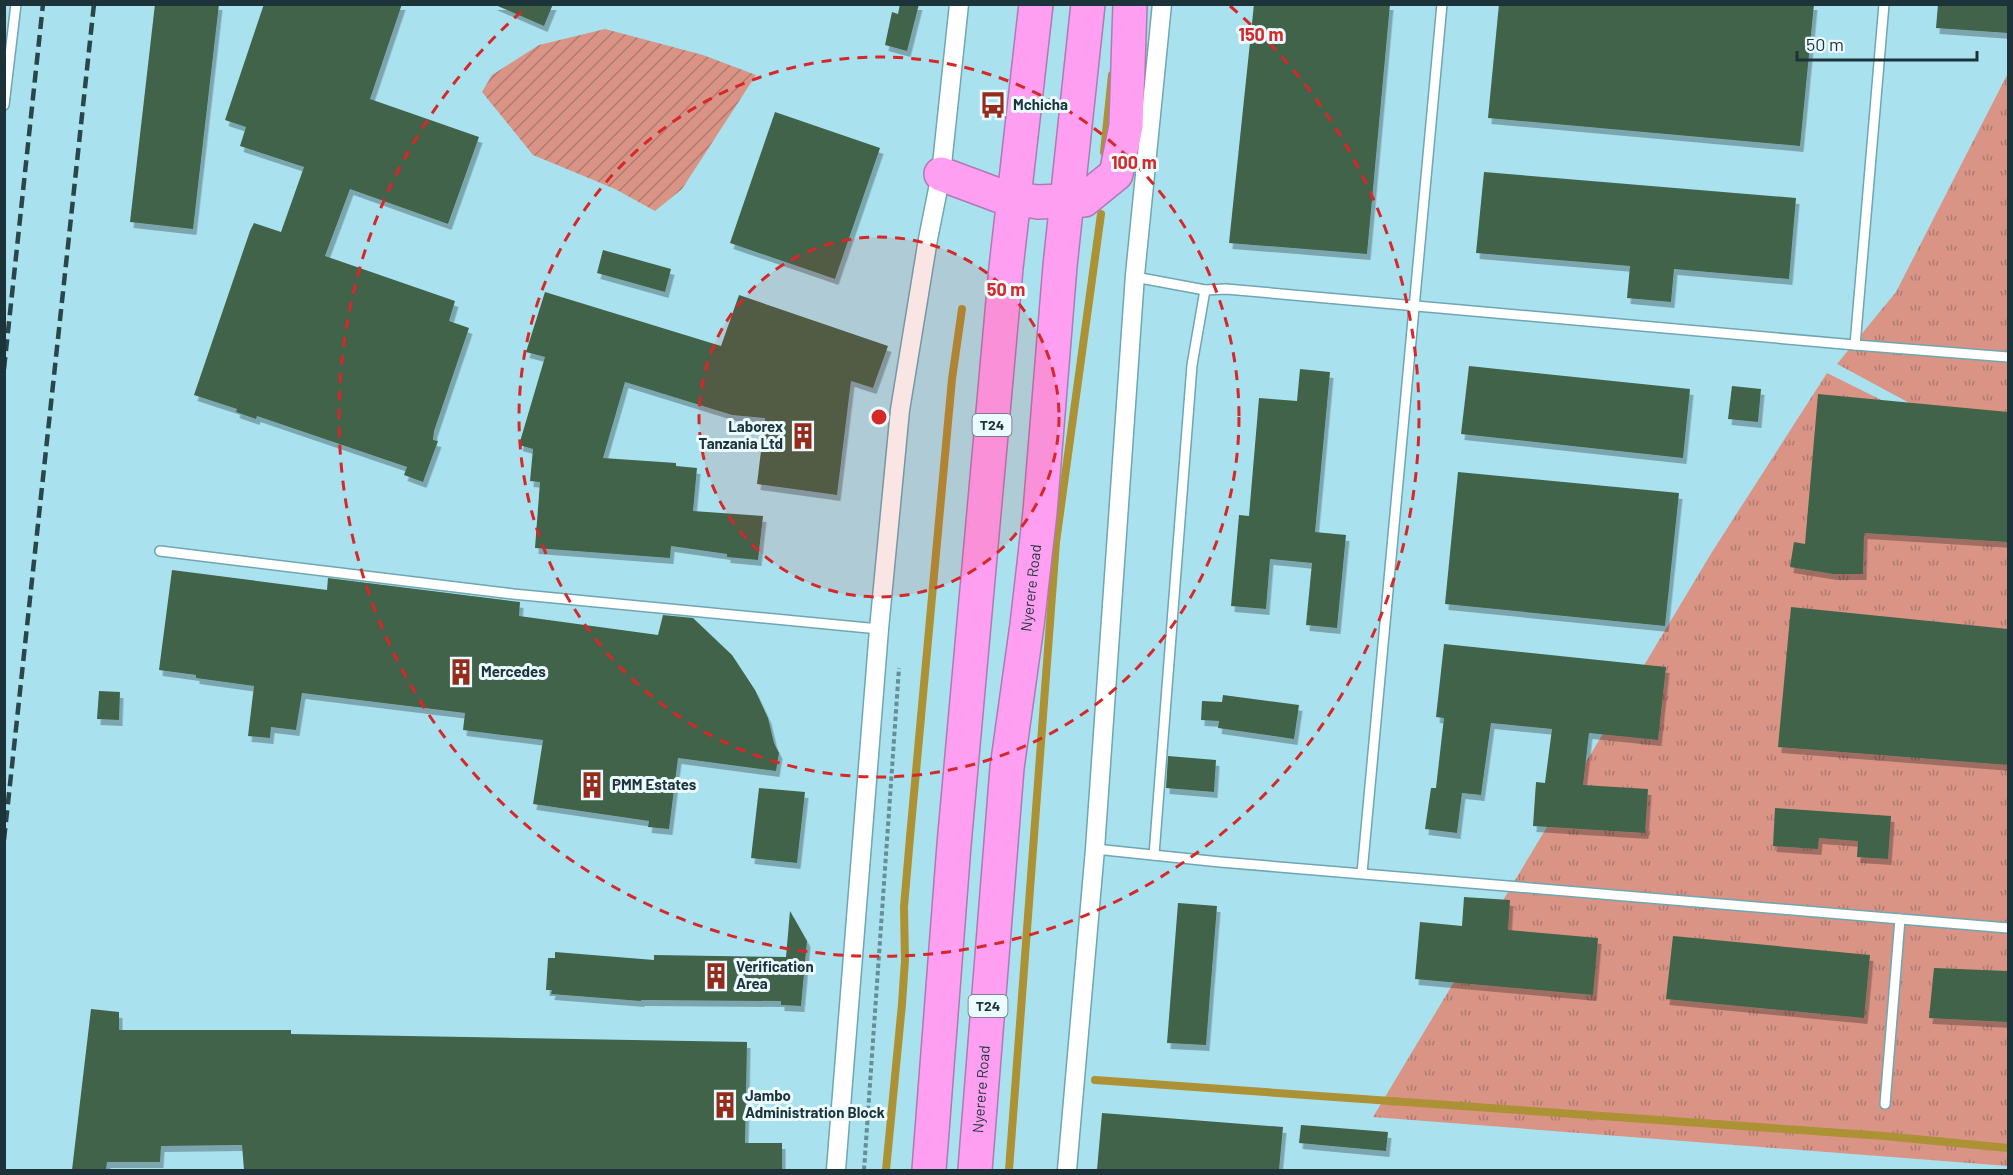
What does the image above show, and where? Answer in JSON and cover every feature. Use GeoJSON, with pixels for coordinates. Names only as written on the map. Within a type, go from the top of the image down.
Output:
{"type":"FeatureCollection","features":[{"type":"Feature","properties":{"kind":"highway","name":"T24"},"geometry":{"type":"LineString","coordinates":[[929,1170],[954,845],[1006,268],[1036,4]]}},
{"type":"Feature","properties":{"kind":"highway","name":"Nyerere Road"},"geometry":{"type":"LineString","coordinates":[[975,1170],[1006,778],[1040,512],[1067,201],[1088,4]]}},
{"type":"Feature","properties":{"kind":"highway"},"geometry":{"type":"LineString","coordinates":[[941,174],[1003,196],[1038,202],[1084,200],[1116,174],[1126,126],[1130,4]]}},
{"type":"Feature","properties":{"kind":"street"},"geometry":{"type":"LineString","coordinates":[[836,1170],[879,629],[900,410],[941,174],[959,4]]}},
{"type":"Feature","properties":{"kind":"street"},"geometry":{"type":"LineString","coordinates":[[1067,1170],[1095,849],[1135,277],[1162,4]]}},
{"type":"Feature","properties":{"kind":"lane"},"geometry":{"type":"LineString","coordinates":[[4,105],[16,4]]}},
{"type":"Feature","properties":{"kind":"lane"},"geometry":{"type":"LineString","coordinates":[[1362,873],[1442,4]]}},
{"type":"Feature","properties":{"kind":"lane"},"geometry":{"type":"LineString","coordinates":[[1855,345],[1884,4]]}},
{"type":"Feature","properties":{"kind":"lane"},"geometry":{"type":"LineString","coordinates":[[1135,277],[1205,290],[1226,289],[2008,357]]}},
{"type":"Feature","properties":{"kind":"lane"},"geometry":{"type":"LineString","coordinates":[[1154,855],[1192,365],[1205,290]]}},
{"type":"Feature","properties":{"kind":"lane"},"geometry":{"type":"LineString","coordinates":[[160,551],[513,594],[879,629]]}},
{"type":"Feature","properties":{"kind":"lane"},"geometry":{"type":"LineString","coordinates":[[1095,849],[1220,862],[2008,928]]}},
{"type":"Feature","properties":{"kind":"lane"},"geometry":{"type":"LineString","coordinates":[[1885,1104],[1900,919]]}},
{"type":"Feature","properties":{"kind":"path"},"geometry":{"type":"LineString","coordinates":[[864,1170],[899,667]]}},
{"type":"Feature","properties":{"kind":"green space"},"geometry":{"type":"Polygon","coordinates":[[[605,29],[703,55],[756,75],[682,189],[655,211],[615,189],[533,155],[482,92],[492,75],[539,45],[605,29]]]}},
{"type":"Feature","properties":{"kind":"green space"},"geometry":{"type":"Polygon","coordinates":[[[2008,73],[2008,456],[1837,364],[1896,292],[2008,73]]]}},
{"type":"Feature","properties":{"kind":"green space"},"geometry":{"type":"Polygon","coordinates":[[[1827,373],[2008,463],[2008,1166],[1373,1117],[1712,552],[1827,373]]]}},
{"type":"Feature","properties":{"kind":"building"},"geometry":{"type":"Polygon","coordinates":[[[155,4],[219,4],[193,229],[130,222],[155,4]]]}},
{"type":"Feature","properties":{"kind":"building"},"geometry":{"type":"Polygon","coordinates":[[[264,4],[402,4],[370,99],[479,137],[448,224],[350,189],[325,256],[455,301],[449,321],[469,328],[434,431],[433,440],[438,441],[423,482],[404,475],[407,467],[257,416],[256,419],[236,412],[237,409],[194,395],[250,231],[254,223],[281,232],[304,167],[240,146],[246,127],[225,120],[264,4]]]}},
{"type":"Feature","properties":{"kind":"building"},"geometry":{"type":"Polygon","coordinates":[[[493,4],[553,4],[544,26],[493,4]]]}},
{"type":"Feature","properties":{"kind":"building"},"geometry":{"type":"Polygon","coordinates":[[[900,4],[919,4],[907,51],[885,45],[892,12],[898,14],[900,4]]]}},
{"type":"Feature","properties":{"kind":"building"},"geometry":{"type":"Polygon","coordinates":[[[1254,4],[1390,4],[1367,254],[1229,243],[1254,4]]]}},
{"type":"Feature","properties":{"kind":"building"},"geometry":{"type":"Polygon","coordinates":[[[1499,4],[1814,4],[1800,146],[1488,118],[1499,4]]]}},
{"type":"Feature","properties":{"kind":"building"},"geometry":{"type":"Polygon","coordinates":[[[1938,4],[2008,4],[2008,33],[1936,28],[1938,4]]]}},
{"type":"Feature","properties":{"kind":"building"},"geometry":{"type":"Polygon","coordinates":[[[775,112],[880,148],[835,279],[730,243],[775,112]]]}},
{"type":"Feature","properties":{"kind":"building"},"geometry":{"type":"Polygon","coordinates":[[[1484,172],[1796,198],[1789,279],[1674,269],[1671,302],[1627,298],[1630,266],[1476,253],[1484,172]]]}},
{"type":"Feature","properties":{"kind":"building"},"geometry":{"type":"Polygon","coordinates":[[[603,250],[671,269],[665,292],[597,273],[603,250]]]}},
{"type":"Feature","properties":{"kind":"building"},"geometry":{"type":"Polygon","coordinates":[[[545,292],[721,346],[739,295],[888,346],[873,388],[851,381],[837,495],[757,484],[765,418],[732,415],[625,382],[603,458],[676,463],[676,466],[697,468],[693,511],[763,516],[758,560],[727,557],[727,554],[671,546],[670,558],[535,548],[540,482],[530,481],[533,449],[519,445],[545,357],[526,352],[545,292]]]}},
{"type":"Feature","properties":{"kind":"building"},"geometry":{"type":"Polygon","coordinates":[[[1469,366],[1690,389],[1683,458],[1461,434],[1469,366]]]}},
{"type":"Feature","properties":{"kind":"building"},"geometry":{"type":"Polygon","coordinates":[[[1300,369],[1330,372],[1315,532],[1346,535],[1337,628],[1306,625],[1312,563],[1270,559],[1266,609],[1231,606],[1239,515],[1249,516],[1259,398],[1297,401],[1300,369]]]}},
{"type":"Feature","properties":{"kind":"building"},"geometry":{"type":"Polygon","coordinates":[[[1732,386],[1761,389],[1758,422],[1728,419],[1732,386]]]}},
{"type":"Feature","properties":{"kind":"building"},"geometry":{"type":"Polygon","coordinates":[[[1818,394],[2008,412],[2008,542],[1864,533],[1863,574],[1833,574],[1790,567],[1794,542],[1805,544],[1818,394]]]}},
{"type":"Feature","properties":{"kind":"building"},"geometry":{"type":"Polygon","coordinates":[[[1458,472],[1679,493],[1665,626],[1445,604],[1458,472]]]}},
{"type":"Feature","properties":{"kind":"building","name":"Mercedes"},"geometry":{"type":"Polygon","coordinates":[[[172,570],[327,590],[328,578],[520,602],[519,616],[658,635],[663,615],[693,618],[732,655],[755,690],[768,718],[779,753],[776,771],[678,758],[669,829],[648,827],[649,821],[533,804],[543,740],[463,730],[465,713],[302,693],[296,730],[271,727],[270,738],[248,736],[254,686],[159,670],[172,570]]]}},
{"type":"Feature","properties":{"kind":"building"},"geometry":{"type":"Polygon","coordinates":[[[1791,607],[2008,629],[2008,765],[1778,747],[1791,607]]]}},
{"type":"Feature","properties":{"kind":"building"},"geometry":{"type":"Polygon","coordinates":[[[1444,644],[1666,667],[1658,740],[1589,733],[1583,785],[1648,789],[1645,833],[1533,826],[1536,782],[1545,783],[1552,729],[1491,723],[1481,795],[1462,793],[1457,833],[1425,829],[1431,788],[1436,788],[1444,718],[1436,717],[1444,644]]]}},
{"type":"Feature","properties":{"kind":"building"},"geometry":{"type":"Polygon","coordinates":[[[99,691],[120,692],[119,720],[97,719],[99,691]]]}},
{"type":"Feature","properties":{"kind":"building"},"geometry":{"type":"Polygon","coordinates":[[[1223,695],[1299,705],[1294,739],[1218,728],[1219,721],[1201,720],[1202,701],[1222,702],[1223,695]]]}},
{"type":"Feature","properties":{"kind":"building"},"geometry":{"type":"Polygon","coordinates":[[[1168,756],[1216,760],[1214,792],[1166,788],[1168,756]]]}},
{"type":"Feature","properties":{"kind":"building"},"geometry":{"type":"Polygon","coordinates":[[[759,788],[805,792],[797,863],[751,858],[759,788]]]}},
{"type":"Feature","properties":{"kind":"building"},"geometry":{"type":"Polygon","coordinates":[[[1775,808],[1891,816],[1888,859],[1857,857],[1858,841],[1819,838],[1818,849],[1773,846],[1775,808]]]}},
{"type":"Feature","properties":{"kind":"building"},"geometry":{"type":"Polygon","coordinates":[[[1464,897],[1510,900],[1508,930],[1598,938],[1593,995],[1415,979],[1420,922],[1462,926],[1464,897]]]}},
{"type":"Feature","properties":{"kind":"building"},"geometry":{"type":"Polygon","coordinates":[[[1178,903],[1217,906],[1206,1045],[1167,1043],[1178,903]]]}},
{"type":"Feature","properties":{"kind":"building"},"geometry":{"type":"Polygon","coordinates":[[[790,911],[807,941],[801,1006],[781,1005],[781,1001],[641,1001],[551,994],[552,990],[546,990],[548,958],[555,958],[555,952],[654,960],[654,955],[786,957],[790,911]]]}},
{"type":"Feature","properties":{"kind":"building"},"geometry":{"type":"Polygon","coordinates":[[[1673,936],[1870,955],[1864,1018],[1666,999],[1673,936]]]}},
{"type":"Feature","properties":{"kind":"building"},"geometry":{"type":"Polygon","coordinates":[[[1934,968],[2008,971],[2008,1022],[1929,1018],[1934,968]]]}},
{"type":"Feature","properties":{"kind":"building"},"geometry":{"type":"Polygon","coordinates":[[[91,1009],[119,1012],[119,1030],[291,1030],[291,1034],[747,1042],[745,1143],[782,1143],[782,1170],[244,1170],[242,1145],[161,1146],[160,1162],[107,1162],[106,1170],[72,1170],[91,1009]]]}},
{"type":"Feature","properties":{"kind":"building"},"geometry":{"type":"Polygon","coordinates":[[[1102,1113],[1283,1127],[1279,1170],[1097,1170],[1102,1113]]]}},
{"type":"Feature","properties":{"kind":"building"},"geometry":{"type":"Polygon","coordinates":[[[1301,1125],[1388,1132],[1386,1151],[1299,1143],[1301,1125]]]}},
{"type":"Feature","properties":{"kind":"waterway"},"geometry":{"type":"LineString","coordinates":[[1104,152],[1112,75]]}},
{"type":"Feature","properties":{"kind":"waterway"},"geometry":{"type":"LineString","coordinates":[[1009,1170],[1056,542],[1101,214]]}},
{"type":"Feature","properties":{"kind":"waterway"},"geometry":{"type":"LineString","coordinates":[[886,1170],[902,1004],[905,960],[904,907],[910,837],[952,379],[962,309]]}},
{"type":"Feature","properties":{"kind":"waterway"},"geometry":{"type":"LineString","coordinates":[[1095,1080],[1884,1136],[2008,1148]]}},
{"type":"Feature","properties":{"kind":"railway"},"geometry":{"type":"LineString","coordinates":[[4,369],[43,4]]}},
{"type":"Feature","properties":{"kind":"railway"},"geometry":{"type":"LineString","coordinates":[[4,840],[94,4]]}},
{"type":"Feature","properties":{"kind":"place","name":"Mchicha"},"geometry":{"type":"Point","coordinates":[993,105]}},
{"type":"Feature","properties":{"kind":"place","name":"Laborex Tanzania Ltd"},"geometry":{"type":"Point","coordinates":[803,436]}},
{"type":"Feature","properties":{"kind":"place","name":"Mercedes"},"geometry":{"type":"Point","coordinates":[461,672]}},
{"type":"Feature","properties":{"kind":"place","name":"PMM Estates"},"geometry":{"type":"Point","coordinates":[592,785]}},
{"type":"Feature","properties":{"kind":"place","name":"Verification Area"},"geometry":{"type":"Point","coordinates":[716,976]}},
{"type":"Feature","properties":{"kind":"place","name":"Jambo Administration Block"},"geometry":{"type":"Point","coordinates":[725,1105]}}]}
